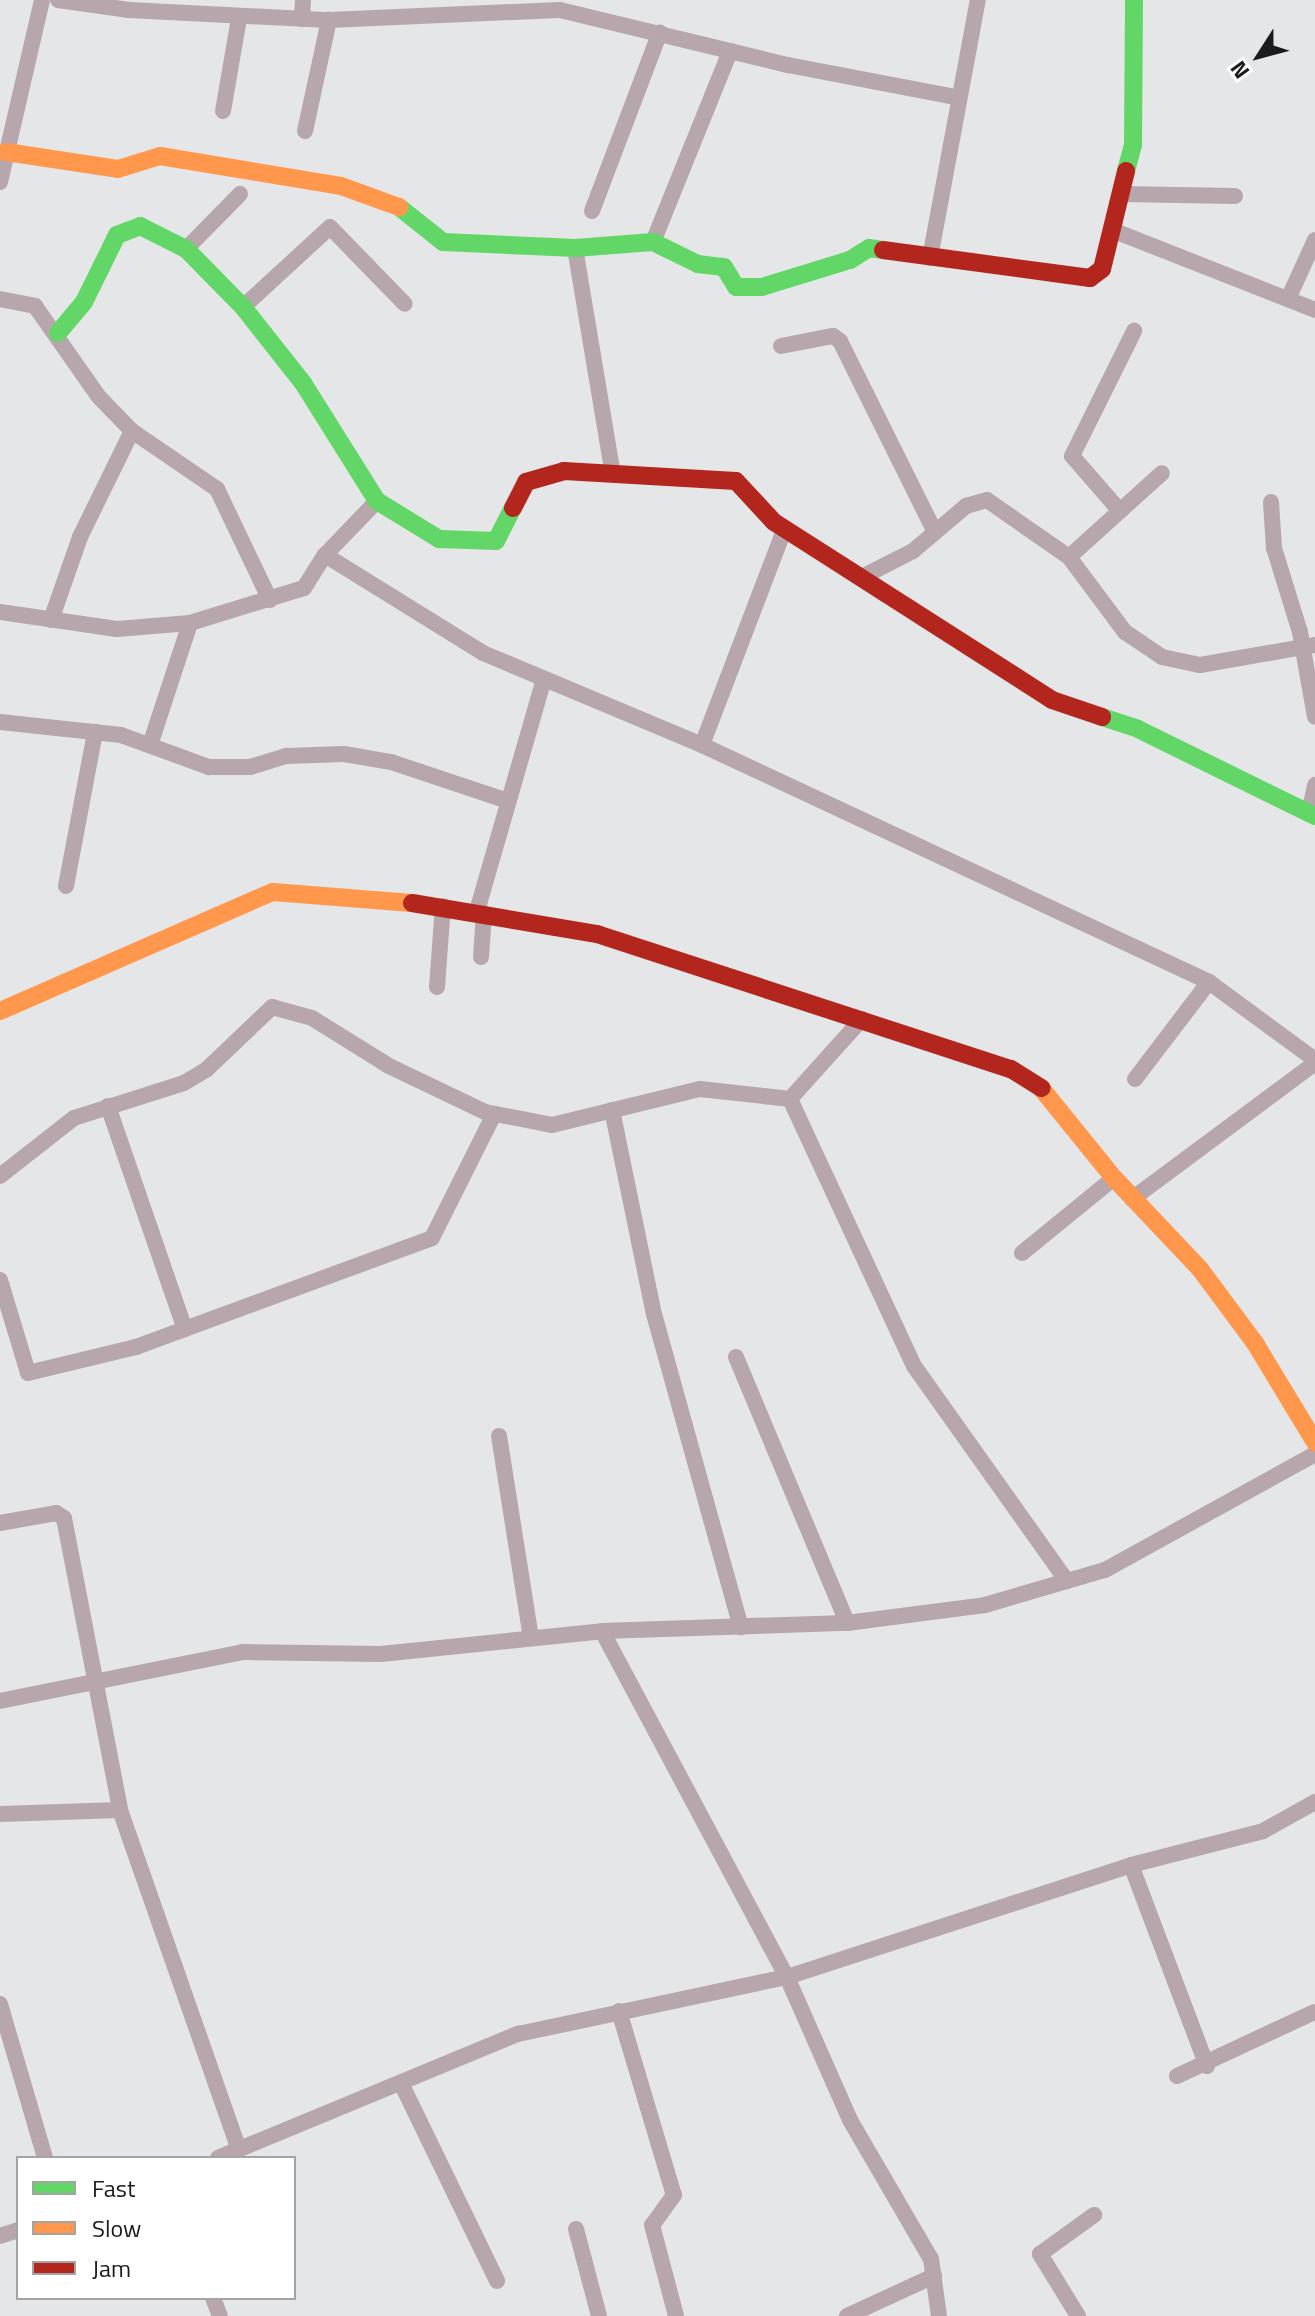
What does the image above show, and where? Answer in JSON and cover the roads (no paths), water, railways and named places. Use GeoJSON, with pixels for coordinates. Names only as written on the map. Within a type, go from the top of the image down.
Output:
{"type":"FeatureCollection","features":[{"type":"Feature","properties":{"kind":"street"},"geometry":{"type":"LineString","coordinates":[[0,182],[42,0]]}},
{"type":"Feature","properties":{"kind":"street"},"geometry":{"type":"LineString","coordinates":[[58,0],[239,18],[329,20],[482,7],[560,10],[730,51],[956,97]]}},
{"type":"Feature","properties":{"kind":"street"},"geometry":{"type":"LineString","coordinates":[[302,19],[303,0]]}},
{"type":"Feature","properties":{"kind":"street"},"geometry":{"type":"LineString","coordinates":[[930,258],[956,97],[978,0]]}},
{"type":"Feature","properties":{"kind":"street"},"geometry":{"type":"LineString","coordinates":[[6,152],[118,169],[160,156],[326,184],[400,207],[443,242],[575,248],[653,242],[698,264],[724,267],[736,287],[762,287],[850,260],[867,248],[1090,278],[1102,269],[1133,145],[1134,0]]}},
{"type":"Feature","properties":{"kind":"street"},"geometry":{"type":"LineString","coordinates":[[223,111],[239,18]]}},
{"type":"Feature","properties":{"kind":"street"},"geometry":{"type":"LineString","coordinates":[[305,131],[329,20]]}},
{"type":"Feature","properties":{"kind":"street"},"geometry":{"type":"LineString","coordinates":[[592,211],[660,32]]}},
{"type":"Feature","properties":{"kind":"street"},"geometry":{"type":"LineString","coordinates":[[653,242],[730,51]]}},
{"type":"Feature","properties":{"kind":"street"},"geometry":{"type":"LineString","coordinates":[[186,249],[240,194]]}},
{"type":"Feature","properties":{"kind":"street"},"geometry":{"type":"LineString","coordinates":[[1121,194],[1235,196]]}},
{"type":"Feature","properties":{"kind":"street"},"geometry":{"type":"LineString","coordinates":[[58,333],[84,302],[117,235],[140,226],[186,249],[243,307],[303,383],[377,501],[439,539],[496,541],[526,482],[564,471],[612,470],[736,481],[785,528],[1052,700],[1138,729],[1312,814],[1315,785]]}},
{"type":"Feature","properties":{"kind":"street"},"geometry":{"type":"LineString","coordinates":[[243,307],[330,227],[405,304]]}},
{"type":"Feature","properties":{"kind":"street"},"geometry":{"type":"LineString","coordinates":[[1112,230],[1315,310]]}},
{"type":"Feature","properties":{"kind":"street"},"geometry":{"type":"LineString","coordinates":[[1288,299],[1315,240]]}},
{"type":"Feature","properties":{"kind":"street"},"geometry":{"type":"LineString","coordinates":[[575,248],[612,470]]}},
{"type":"Feature","properties":{"kind":"street"},"geometry":{"type":"LineString","coordinates":[[0,299],[35,306],[58,333],[99,397],[132,431],[217,489],[270,600]]}},
{"type":"Feature","properties":{"kind":"street"},"geometry":{"type":"LineString","coordinates":[[1120,511],[1072,456],[1134,331]]}},
{"type":"Feature","properties":{"kind":"street"},"geometry":{"type":"LineString","coordinates":[[781,346],[833,336],[840,341],[935,532]]}},
{"type":"Feature","properties":{"kind":"street"},"geometry":{"type":"LineString","coordinates":[[51,620],[80,537],[132,431]]}},
{"type":"Feature","properties":{"kind":"street"},"geometry":{"type":"LineString","coordinates":[[1069,557],[1162,473]]}},
{"type":"Feature","properties":{"kind":"street"},"geometry":{"type":"LineString","coordinates":[[862,577],[883,570],[966,506],[987,500],[1069,557],[1125,632],[1162,657],[1200,665],[1309,646]]}},
{"type":"Feature","properties":{"kind":"street"},"geometry":{"type":"LineString","coordinates":[[0,612],[117,629],[190,623],[270,600],[304,588],[325,555],[377,501]]}},
{"type":"Feature","properties":{"kind":"street"},"geometry":{"type":"LineString","coordinates":[[1271,502],[1274,548],[1309,646],[1315,717]]}},
{"type":"Feature","properties":{"kind":"street"},"geometry":{"type":"LineString","coordinates":[[702,745],[785,528]]}},
{"type":"Feature","properties":{"kind":"street"},"geometry":{"type":"LineString","coordinates":[[325,555],[483,653],[702,745],[1209,982],[1315,1061],[1132,1199]]}},
{"type":"Feature","properties":{"kind":"street"},"geometry":{"type":"LineString","coordinates":[[150,745],[190,623]]}},
{"type":"Feature","properties":{"kind":"street"},"geometry":{"type":"LineString","coordinates":[[481,957],[480,912],[508,801],[544,679]]}},
{"type":"Feature","properties":{"kind":"street"},"geometry":{"type":"LineString","coordinates":[[0,722],[95,732],[150,745],[209,767],[250,767],[286,756],[344,754],[391,762],[508,801]]}},
{"type":"Feature","properties":{"kind":"street"},"geometry":{"type":"LineString","coordinates":[[66,886],[95,732]]}},
{"type":"Feature","properties":{"kind":"street"},"geometry":{"type":"LineString","coordinates":[[0,1011],[273,892],[443,906],[597,934],[862,1019],[1011,1069],[1045,1090],[1132,1199],[1209,1281],[1255,1343],[1315,1442]]}},
{"type":"Feature","properties":{"kind":"street"},"geometry":{"type":"LineString","coordinates":[[437,987],[443,906]]}},
{"type":"Feature","properties":{"kind":"street"},"geometry":{"type":"LineString","coordinates":[[1135,1079],[1209,982]]}},
{"type":"Feature","properties":{"kind":"street"},"geometry":{"type":"LineString","coordinates":[[0,1176],[74,1118],[184,1083],[207,1069],[272,1007],[312,1018],[389,1066],[494,1114],[552,1125],[700,1089],[790,1099]]}},
{"type":"Feature","properties":{"kind":"street"},"geometry":{"type":"LineString","coordinates":[[790,1099],[862,1019]]}},
{"type":"Feature","properties":{"kind":"street"},"geometry":{"type":"LineString","coordinates":[[790,1099],[914,1366],[1067,1581]]}},
{"type":"Feature","properties":{"kind":"street"},"geometry":{"type":"LineString","coordinates":[[108,1106],[185,1329]]}},
{"type":"Feature","properties":{"kind":"street"},"geometry":{"type":"LineString","coordinates":[[612,1110],[654,1314],[741,1627]]}},
{"type":"Feature","properties":{"kind":"street"},"geometry":{"type":"LineString","coordinates":[[0,1280],[28,1373],[136,1347],[432,1238],[494,1114]]}},
{"type":"Feature","properties":{"kind":"street"},"geometry":{"type":"LineString","coordinates":[[1022,1253],[1114,1178]]}},
{"type":"Feature","properties":{"kind":"street"},"geometry":{"type":"LineString","coordinates":[[736,1357],[847,1623]]}},
{"type":"Feature","properties":{"kind":"street"},"geometry":{"type":"LineString","coordinates":[[499,1436],[531,1637]]}},
{"type":"Feature","properties":{"kind":"street"},"geometry":{"type":"LineString","coordinates":[[0,1701],[243,1652],[381,1654],[602,1631],[847,1623],[985,1605],[1105,1570],[1315,1454]]}},
{"type":"Feature","properties":{"kind":"street"},"geometry":{"type":"LineString","coordinates":[[0,1523],[56,1513],[64,1518],[93,1682],[120,1810],[239,2149]]}},
{"type":"Feature","properties":{"kind":"street"},"geometry":{"type":"LineString","coordinates":[[602,1631],[787,1977],[850,2120],[931,2259],[939,2316]]}},
{"type":"Feature","properties":{"kind":"street"},"geometry":{"type":"LineString","coordinates":[[223,2156],[518,2034],[787,1977],[1131,1865],[1263,1831],[1315,1802]]}},
{"type":"Feature","properties":{"kind":"street"},"geometry":{"type":"LineString","coordinates":[[0,1814],[120,1810]]}},
{"type":"Feature","properties":{"kind":"street"},"geometry":{"type":"LineString","coordinates":[[1131,1865],[1207,2066]]}},
{"type":"Feature","properties":{"kind":"street"},"geometry":{"type":"LineString","coordinates":[[0,2004],[44,2156]]}},
{"type":"Feature","properties":{"kind":"street"},"geometry":{"type":"LineString","coordinates":[[619,2011],[674,2195],[652,2225],[676,2316]]}},
{"type":"Feature","properties":{"kind":"street"},"geometry":{"type":"LineString","coordinates":[[1177,2076],[1207,2066],[1314,2012]]}},
{"type":"Feature","properties":{"kind":"street"},"geometry":{"type":"LineString","coordinates":[[401,2083],[497,2281]]}},
{"type":"Feature","properties":{"kind":"street"},"geometry":{"type":"LineString","coordinates":[[1078,2316],[1040,2254],[1094,2215]]}},
{"type":"Feature","properties":{"kind":"street"},"geometry":{"type":"LineString","coordinates":[[576,2229],[599,2316]]}},
{"type":"Feature","properties":{"kind":"street"},"geometry":{"type":"LineString","coordinates":[[847,2316],[934,2276]]}}]}
